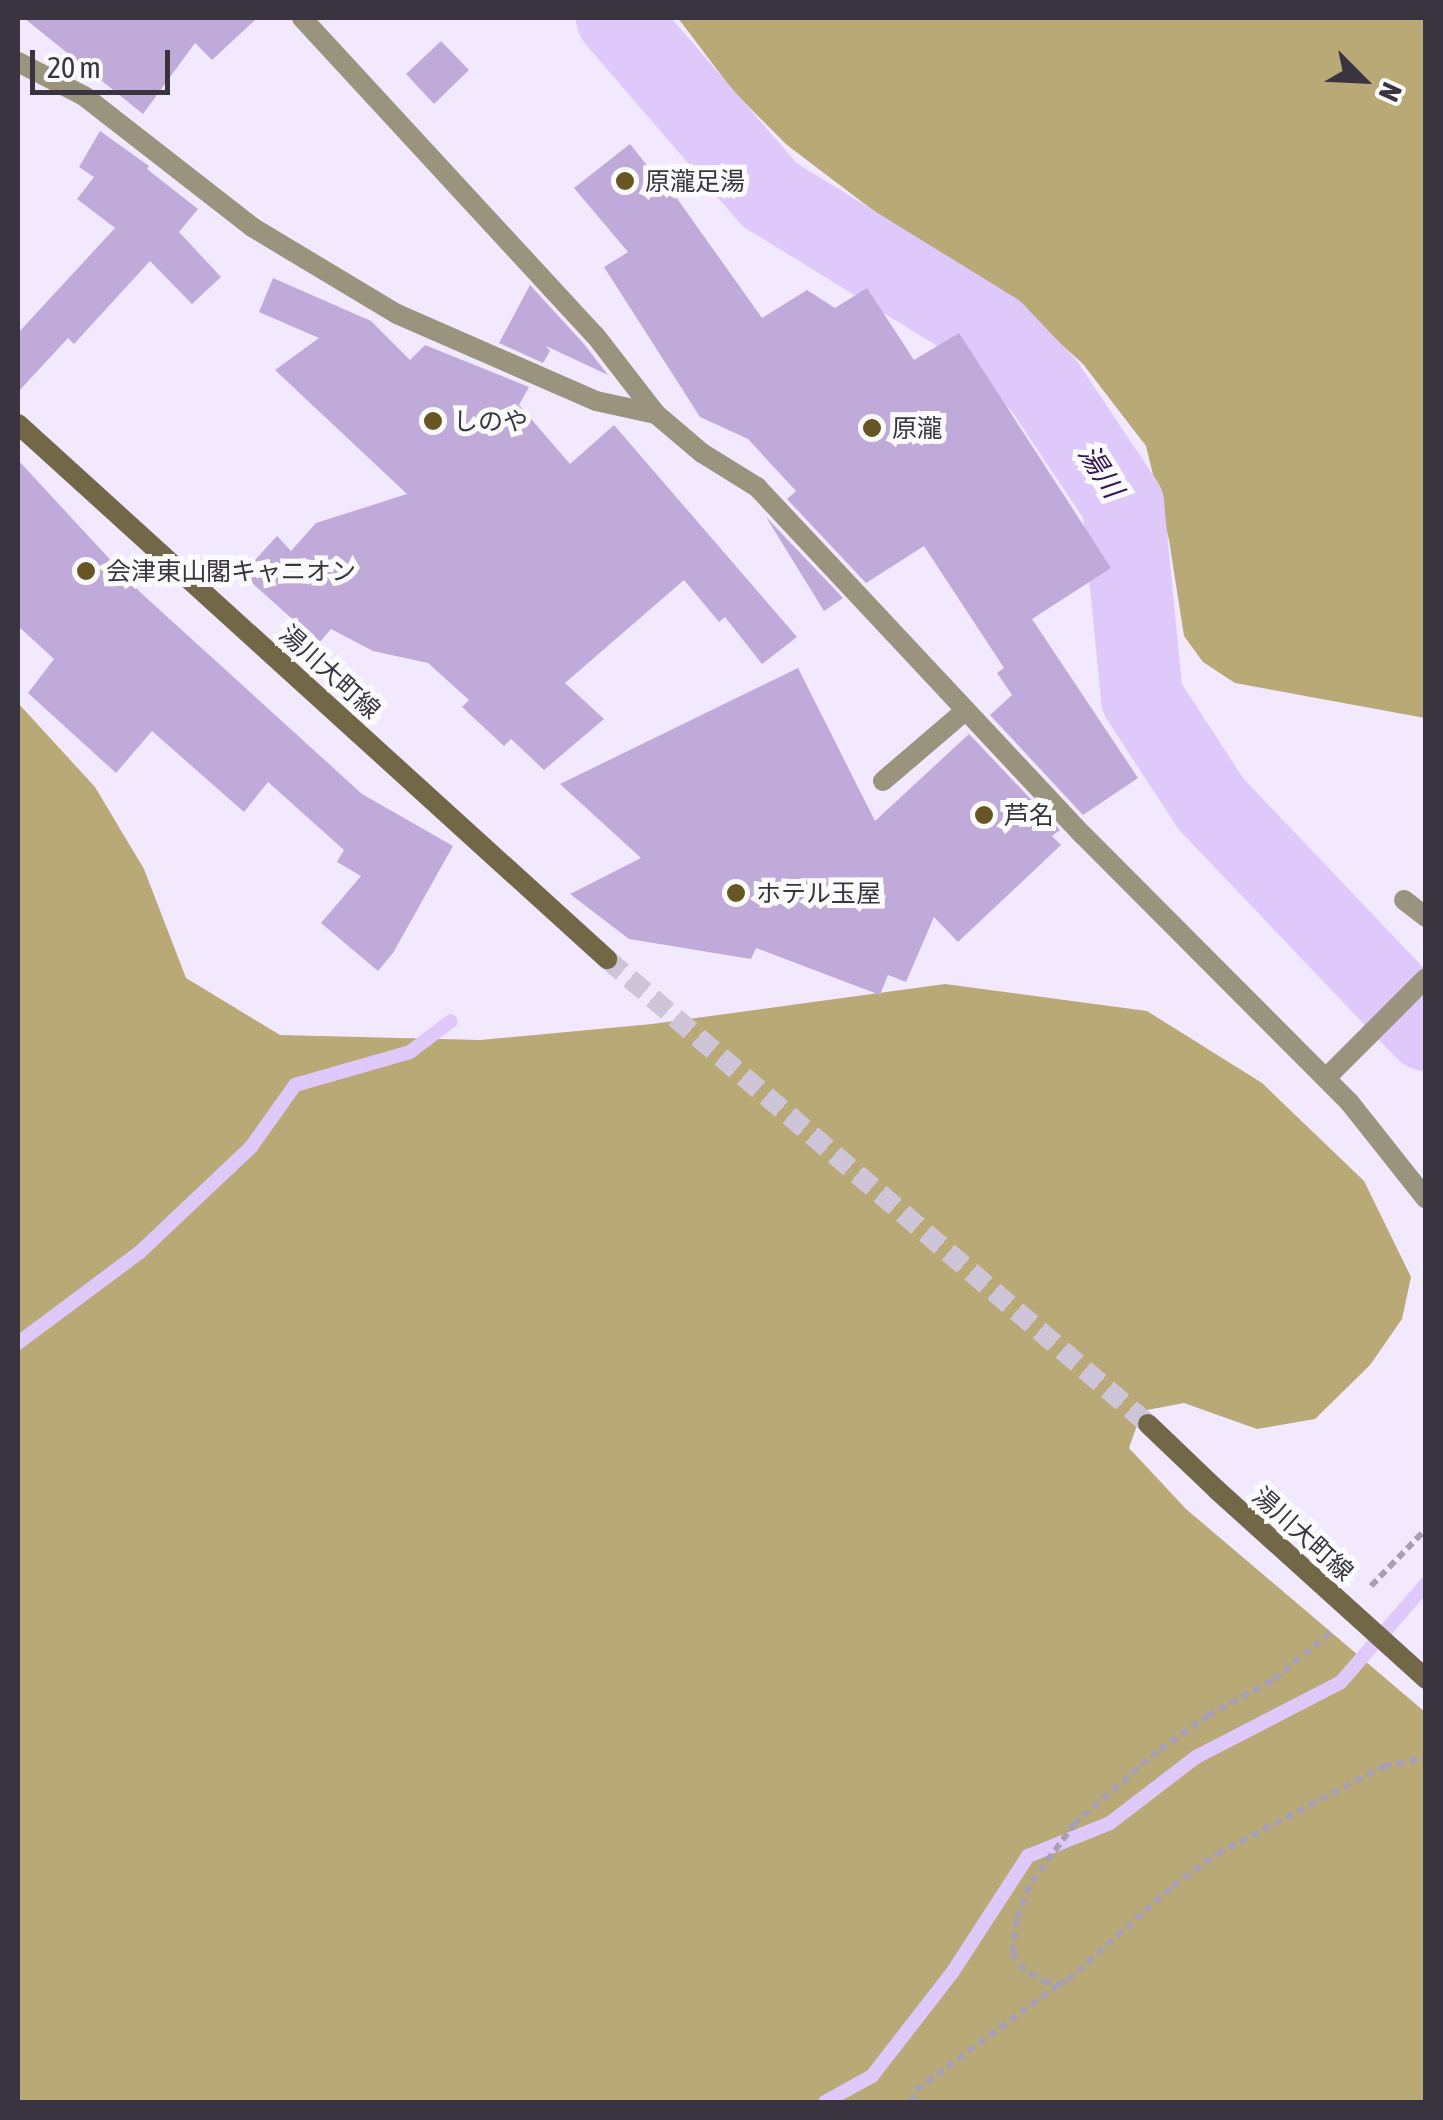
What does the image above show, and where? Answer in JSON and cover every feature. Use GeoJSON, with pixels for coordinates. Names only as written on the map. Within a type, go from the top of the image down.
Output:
{"type":"FeatureCollection","features":[{"type":"Feature","properties":{"kind":"main road","name":"湯川大町線"},"geometry":{"type":"LineString","coordinates":[[18,424],[607,960]]}},
{"type":"Feature","properties":{"kind":"main road","name":"湯川大町線"},"geometry":{"type":"LineString","coordinates":[[1148,1424],[1426,1679]]}},
{"type":"Feature","properties":{"kind":"street"},"geometry":{"type":"LineString","coordinates":[[302,18],[595,334],[656,414],[702,453],[758,488],[1083,835],[1326,1078],[1426,1199]]}},
{"type":"Feature","properties":{"kind":"street"},"geometry":{"type":"LineString","coordinates":[[18,62],[84,96],[252,227],[397,314],[596,402],[656,414]]}},
{"type":"Feature","properties":{"kind":"street"},"geometry":{"type":"LineString","coordinates":[[883,781],[966,710]]}},
{"type":"Feature","properties":{"kind":"street"},"geometry":{"type":"LineString","coordinates":[[1404,900],[1426,917]]}},
{"type":"Feature","properties":{"kind":"street"},"geometry":{"type":"LineString","coordinates":[[1326,1078],[1426,978]]}},
{"type":"Feature","properties":{"kind":"path"},"geometry":{"type":"LineString","coordinates":[[1360,1598],[1426,1528]]}},
{"type":"Feature","properties":{"kind":"path"},"geometry":{"type":"LineString","coordinates":[[1059,1984],[1031,1974],[1012,1953],[1017,1919],[1043,1863],[1114,1786],[1209,1714],[1272,1680],[1338,1624]]}},
{"type":"Feature","properties":{"kind":"path"},"geometry":{"type":"LineString","coordinates":[[910,2102],[916,2090],[1059,1984],[1216,1854],[1384,1766],[1426,1758]]}},
{"type":"Feature","properties":{"kind":"shaded area"},"geometry":{"type":"Polygon","coordinates":[[[678,18],[1425,18],[1425,718],[1235,683],[1203,662],[1184,636],[1169,540],[1146,446],[1083,364],[1025,312],[870,208],[787,145],[734,92],[678,18]]]}},
{"type":"Feature","properties":{"kind":"shaded area"},"geometry":{"type":"Polygon","coordinates":[[[18,703],[95,787],[144,869],[186,978],[280,1035],[480,1040],[652,1024],[945,984],[1147,1011],[1262,1083],[1364,1181],[1411,1277],[1402,1319],[1370,1365],[1315,1419],[1257,1429],[1184,1403],[1142,1411],[1129,1448],[1186,1509],[1425,1712],[1425,2102],[18,2102],[18,703]]]}},
{"type":"Feature","properties":{"kind":"building"},"geometry":{"type":"Polygon","coordinates":[[[24,18],[257,18],[212,60],[195,43],[143,114],[24,18]]]}},
{"type":"Feature","properties":{"kind":"building"},"geometry":{"type":"Polygon","coordinates":[[[441,41],[469,70],[434,104],[406,74],[441,41]]]}},
{"type":"Feature","properties":{"kind":"building"},"geometry":{"type":"Polygon","coordinates":[[[100,131],[149,166],[147,169],[198,209],[179,232],[221,277],[192,304],[150,261],[74,344],[68,338],[18,392],[18,333],[115,228],[77,199],[94,177],[79,167],[100,131]]]}},
{"type":"Feature","properties":{"kind":"building","name":"原瀧"},"geometry":{"type":"Polygon","coordinates":[[[630,144],[668,192],[671,190],[762,318],[807,290],[835,308],[867,288],[914,360],[959,333],[1111,568],[1032,619],[1138,778],[1083,815],[990,715],[1012,695],[997,673],[1004,668],[924,546],[866,583],[787,499],[796,491],[748,439],[700,417],[604,267],[628,252],[574,188],[630,144]]]}},
{"type":"Feature","properties":{"kind":"building"},"geometry":{"type":"Polygon","coordinates":[[[273,278],[371,321],[410,360],[425,345],[529,387],[519,405],[570,464],[614,425],[797,637],[762,664],[725,617],[719,622],[684,580],[565,683],[604,719],[544,770],[511,739],[504,746],[462,707],[469,700],[428,663],[373,651],[331,629],[319,643],[242,574],[277,536],[291,551],[316,523],[407,494],[275,370],[319,338],[259,312],[273,278]]]}},
{"type":"Feature","properties":{"kind":"building"},"geometry":{"type":"Polygon","coordinates":[[[530,285],[608,375],[546,346],[550,351],[543,363],[499,343],[530,285]]]}},
{"type":"Feature","properties":{"kind":"building"},"geometry":{"type":"Polygon","coordinates":[[[18,460],[141,593],[362,794],[453,846],[393,953],[378,971],[321,923],[361,876],[337,862],[344,850],[268,782],[244,812],[152,731],[116,773],[28,693],[54,659],[18,626],[18,460]]]}},
{"type":"Feature","properties":{"kind":"building"},"geometry":{"type":"Polygon","coordinates":[[[766,517],[843,598],[824,611],[766,517]]]}},
{"type":"Feature","properties":{"kind":"building"},"geometry":{"type":"Polygon","coordinates":[[[798,668],[875,821],[969,734],[1060,830],[1052,836],[1061,845],[958,942],[934,917],[906,982],[888,975],[880,995],[756,948],[751,959],[629,939],[570,894],[641,858],[560,784],[798,668]]]}},
{"type":"Feature","properties":{"kind":"waterway","name":"湯川"},"geometry":{"type":"LineString","coordinates":[[617,18],[770,195],[994,333],[1045,387],[1123,504],[1142,698],[1211,804],[1426,1030]]}},
{"type":"Feature","properties":{"kind":"waterway"},"geometry":{"type":"LineString","coordinates":[[18,1343],[140,1252],[251,1147],[295,1085],[410,1052],[451,1021]]}},
{"type":"Feature","properties":{"kind":"waterway"},"geometry":{"type":"LineString","coordinates":[[825,2102],[872,2076],[952,1973],[1028,1856],[1110,1823],[1196,1757],[1341,1682],[1426,1584]]}},
{"type":"Feature","properties":{"kind":"tunnel"},"geometry":{"type":"LineString","coordinates":[[607,959],[1148,1424]]}},
{"type":"Feature","properties":{"kind":"place","name":"原瀧足湯"},"geometry":{"type":"Point","coordinates":[625,181]}},
{"type":"Feature","properties":{"kind":"place","name":"しのや"},"geometry":{"type":"Point","coordinates":[433,421]}},
{"type":"Feature","properties":{"kind":"place","name":"原瀧"},"geometry":{"type":"Point","coordinates":[872,428]}},
{"type":"Feature","properties":{"kind":"place","name":"会津東山閣キャニオン"},"geometry":{"type":"Point","coordinates":[86,571]}},
{"type":"Feature","properties":{"kind":"place","name":"芦名"},"geometry":{"type":"Point","coordinates":[984,815]}},
{"type":"Feature","properties":{"kind":"place","name":"ホテル玉屋"},"geometry":{"type":"Point","coordinates":[736,893]}}]}
